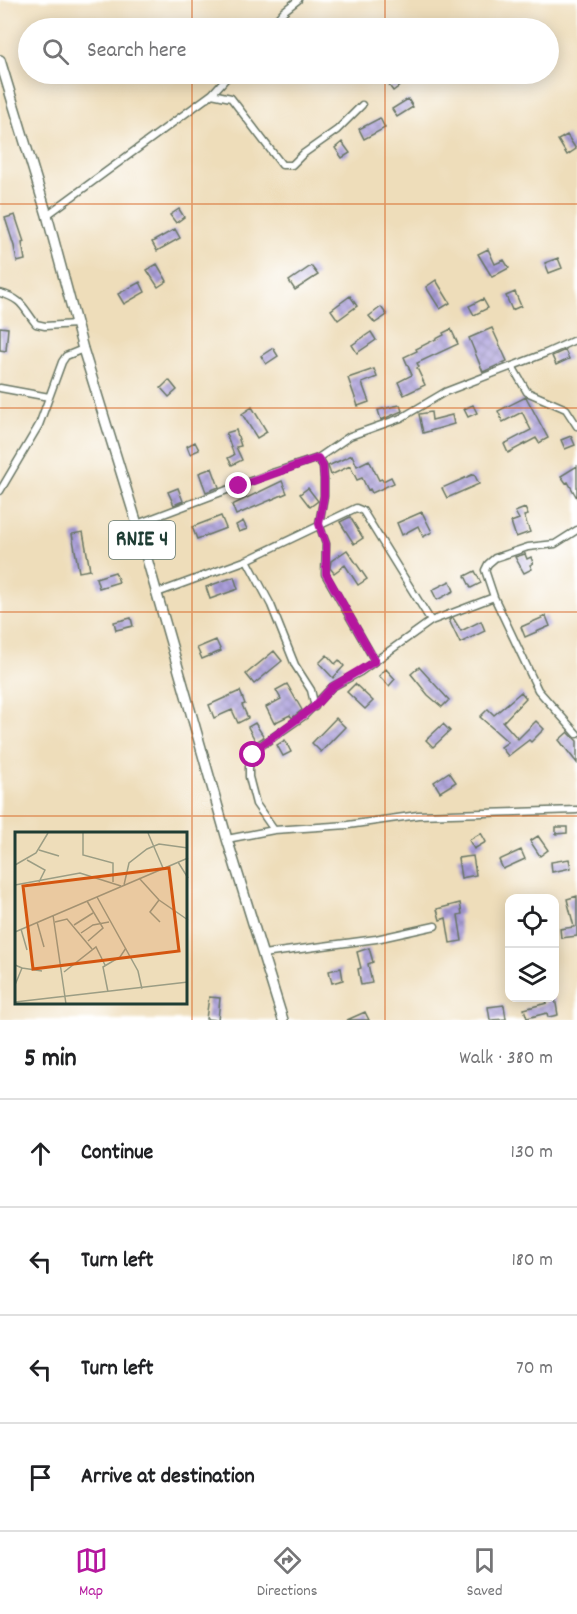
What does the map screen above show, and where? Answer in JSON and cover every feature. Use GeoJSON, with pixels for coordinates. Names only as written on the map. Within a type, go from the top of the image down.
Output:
{"type":"FeatureCollection","features":[{"type":"Feature","properties":{"kind":"main road","name":"RNIE 4"},"geometry":{"type":"LineString","coordinates":[[0,60],[47,215],[82,348],[158,593],[227,839],[283,1020]]}},
{"type":"Feature","properties":{"kind":"street"},"geometry":{"type":"LineString","coordinates":[[278,18],[298,0]]}},
{"type":"Feature","properties":{"kind":"street"},"geometry":{"type":"LineString","coordinates":[[47,215],[212,94],[221,84]]}},
{"type":"Feature","properties":{"kind":"street"},"geometry":{"type":"LineString","coordinates":[[212,94],[231,98],[252,128],[285,167],[292,165],[303,154],[337,130],[362,105]]}},
{"type":"Feature","properties":{"kind":"street"},"geometry":{"type":"LineString","coordinates":[[0,293],[13,296],[23,304],[36,324],[45,326],[76,324]]}},
{"type":"Feature","properties":{"kind":"street"},"geometry":{"type":"LineString","coordinates":[[137,524],[318,458],[351,436],[401,418],[445,392],[577,339]]}},
{"type":"Feature","properties":{"kind":"street"},"geometry":{"type":"LineString","coordinates":[[0,492],[39,425],[62,362],[71,353],[82,348]]}},
{"type":"Feature","properties":{"kind":"street"},"geometry":{"type":"LineString","coordinates":[[512,366],[527,392],[566,409],[577,426]]}},
{"type":"Feature","properties":{"kind":"street"},"geometry":{"type":"LineString","coordinates":[[0,388],[49,397]]}},
{"type":"Feature","properties":{"kind":"street"},"geometry":{"type":"LineString","coordinates":[[318,458],[323,466],[324,479],[324,496],[319,524],[326,544],[326,574],[375,661]]}},
{"type":"Feature","properties":{"kind":"street"},"geometry":{"type":"LineString","coordinates":[[158,593],[247,560],[356,508],[363,512],[431,621]]}},
{"type":"Feature","properties":{"kind":"street"},"geometry":{"type":"LineString","coordinates":[[577,530],[555,544],[528,547],[508,553],[488,564],[485,570],[494,597],[538,690],[577,734]]}},
{"type":"Feature","properties":{"kind":"street"},"geometry":{"type":"LineString","coordinates":[[247,560],[271,604],[295,665],[311,690],[315,706]]}},
{"type":"Feature","properties":{"kind":"street"},"geometry":{"type":"LineString","coordinates":[[274,830],[263,816],[251,789],[249,767],[253,755],[262,745],[315,706],[332,687],[375,661],[431,621],[494,597]]}},
{"type":"Feature","properties":{"kind":"street"},"geometry":{"type":"LineString","coordinates":[[227,839],[274,830],[348,825],[418,815],[577,810]]}},
{"type":"Feature","properties":{"kind":"street"},"geometry":{"type":"LineString","coordinates":[[263,954],[376,939],[435,926]]}},
{"type":"Feature","properties":{"kind":"building"},"geometry":{"type":"Polygon","coordinates":[[[388,84],[400,84],[401,85],[393,91],[388,84]]]}},
{"type":"Feature","properties":{"kind":"building"},"geometry":{"type":"Polygon","coordinates":[[[408,99],[413,107],[397,117],[392,109],[408,99]]]}},
{"type":"Feature","properties":{"kind":"building"},"geometry":{"type":"Polygon","coordinates":[[[380,118],[385,128],[364,139],[359,129],[380,118]]]}},
{"type":"Feature","properties":{"kind":"building"},"geometry":{"type":"Polygon","coordinates":[[[567,135],[576,149],[567,155],[558,140],[567,135]]]}},
{"type":"Feature","properties":{"kind":"building"},"geometry":{"type":"Polygon","coordinates":[[[342,142],[350,153],[342,158],[335,148],[342,142]]]}},
{"type":"Feature","properties":{"kind":"building"},"geometry":{"type":"Polygon","coordinates":[[[179,209],[184,217],[176,223],[170,215],[179,209]]]}},
{"type":"Feature","properties":{"kind":"building"},"geometry":{"type":"Polygon","coordinates":[[[15,215],[24,242],[22,243],[25,260],[17,262],[5,218],[15,215]]]}},
{"type":"Feature","properties":{"kind":"building"},"geometry":{"type":"Polygon","coordinates":[[[175,229],[180,238],[157,251],[152,242],[175,229]]]}},
{"type":"Feature","properties":{"kind":"building"},"geometry":{"type":"Polygon","coordinates":[[[488,249],[495,264],[504,260],[509,268],[492,277],[478,254],[488,249]]]}},
{"type":"Feature","properties":{"kind":"building"},"geometry":{"type":"Polygon","coordinates":[[[558,258],[562,268],[549,273],[545,263],[558,258]]]}},
{"type":"Feature","properties":{"kind":"building"},"geometry":{"type":"Polygon","coordinates":[[[157,264],[167,281],[158,287],[147,270],[157,264]]]}},
{"type":"Feature","properties":{"kind":"building"},"geometry":{"type":"Polygon","coordinates":[[[311,266],[318,275],[295,290],[289,281],[311,266]]]}},
{"type":"Feature","properties":{"kind":"building"},"geometry":{"type":"Polygon","coordinates":[[[436,280],[450,303],[440,309],[426,287],[436,280]]]}},
{"type":"Feature","properties":{"kind":"building"},"geometry":{"type":"Polygon","coordinates":[[[140,282],[145,292],[124,304],[118,294],[140,282]]]}},
{"type":"Feature","properties":{"kind":"building"},"geometry":{"type":"Polygon","coordinates":[[[515,292],[521,306],[512,310],[506,296],[515,292]]]}},
{"type":"Feature","properties":{"kind":"building"},"geometry":{"type":"Polygon","coordinates":[[[350,296],[357,306],[338,320],[331,310],[350,296]]]}},
{"type":"Feature","properties":{"kind":"building"},"geometry":{"type":"Polygon","coordinates":[[[483,299],[488,308],[474,315],[469,306],[483,299]]]}},
{"type":"Feature","properties":{"kind":"building"},"geometry":{"type":"Polygon","coordinates":[[[381,307],[387,315],[375,323],[369,316],[381,307]]]}},
{"type":"Feature","properties":{"kind":"building"},"geometry":{"type":"Polygon","coordinates":[[[0,327],[8,328],[6,351],[0,350],[0,327]]]}},
{"type":"Feature","properties":{"kind":"building"},"geometry":{"type":"Polygon","coordinates":[[[492,328],[507,361],[483,372],[469,338],[492,328]]]}},
{"type":"Feature","properties":{"kind":"building"},"geometry":{"type":"Polygon","coordinates":[[[451,329],[458,344],[417,363],[425,385],[404,395],[398,382],[412,375],[404,357],[451,329]]]}},
{"type":"Feature","properties":{"kind":"building"},"geometry":{"type":"Polygon","coordinates":[[[371,332],[376,340],[357,353],[352,345],[371,332]]]}},
{"type":"Feature","properties":{"kind":"building"},"geometry":{"type":"Polygon","coordinates":[[[273,348],[278,356],[266,364],[261,356],[273,348]]]}},
{"type":"Feature","properties":{"kind":"building"},"geometry":{"type":"Polygon","coordinates":[[[565,350],[569,359],[556,365],[552,356],[565,350]]]}},
{"type":"Feature","properties":{"kind":"building"},"geometry":{"type":"Polygon","coordinates":[[[374,369],[377,377],[362,383],[369,402],[358,406],[348,378],[374,369]]]}},
{"type":"Feature","properties":{"kind":"building"},"geometry":{"type":"Polygon","coordinates":[[[169,380],[177,390],[169,397],[161,388],[169,380]]]}},
{"type":"Feature","properties":{"kind":"building"},"geometry":{"type":"Polygon","coordinates":[[[526,397],[548,438],[539,443],[536,438],[508,453],[504,444],[531,430],[522,412],[503,422],[498,411],[526,397]]]}},
{"type":"Feature","properties":{"kind":"building"},"geometry":{"type":"Polygon","coordinates":[[[400,405],[402,411],[381,420],[378,410],[400,405]]]}},
{"type":"Feature","properties":{"kind":"building"},"geometry":{"type":"Polygon","coordinates":[[[473,405],[477,413],[468,417],[464,409],[473,405]]]}},
{"type":"Feature","properties":{"kind":"building"},"geometry":{"type":"Polygon","coordinates":[[[252,407],[267,432],[257,438],[242,414],[252,407]]]}},
{"type":"Feature","properties":{"kind":"building"},"geometry":{"type":"Polygon","coordinates":[[[431,412],[432,420],[452,415],[454,424],[423,433],[419,414],[431,412]]]}},
{"type":"Feature","properties":{"kind":"building"},"geometry":{"type":"Polygon","coordinates":[[[236,430],[241,446],[236,447],[242,460],[232,465],[228,458],[234,455],[226,433],[236,430]]]}},
{"type":"Feature","properties":{"kind":"building"},"geometry":{"type":"Polygon","coordinates":[[[571,436],[575,445],[565,449],[561,440],[571,436]]]}},
{"type":"Feature","properties":{"kind":"building"},"geometry":{"type":"Polygon","coordinates":[[[195,442],[199,450],[190,454],[187,446],[195,442]]]}},
{"type":"Feature","properties":{"kind":"building"},"geometry":{"type":"Polygon","coordinates":[[[352,455],[357,466],[369,460],[379,480],[383,481],[391,477],[394,483],[372,493],[362,478],[357,480],[350,466],[331,475],[328,466],[352,455]]]}},
{"type":"Feature","properties":{"kind":"building"},"geometry":{"type":"Polygon","coordinates":[[[577,466],[577,498],[568,482],[566,483],[561,476],[577,466]]]}},
{"type":"Feature","properties":{"kind":"building"},"geometry":{"type":"Polygon","coordinates":[[[212,468],[219,487],[206,492],[199,473],[212,468]]]}},
{"type":"Feature","properties":{"kind":"building"},"geometry":{"type":"Polygon","coordinates":[[[474,474],[479,484],[447,498],[442,488],[474,474]]]}},
{"type":"Feature","properties":{"kind":"building"},"geometry":{"type":"Polygon","coordinates":[[[282,481],[287,493],[236,515],[232,505],[282,481]]]}},
{"type":"Feature","properties":{"kind":"building"},"geometry":{"type":"Polygon","coordinates":[[[178,488],[183,501],[174,505],[168,492],[178,488]]]}},
{"type":"Feature","properties":{"kind":"building"},"geometry":{"type":"Polygon","coordinates":[[[308,488],[318,501],[310,507],[300,494],[308,488]]]}},
{"type":"Feature","properties":{"kind":"building"},"geometry":{"type":"Polygon","coordinates":[[[525,508],[528,515],[524,516],[530,532],[516,537],[511,522],[519,519],[515,512],[525,508]]]}},
{"type":"Feature","properties":{"kind":"building"},"geometry":{"type":"Polygon","coordinates":[[[422,512],[432,532],[423,537],[418,526],[402,535],[397,523],[422,512]]]}},
{"type":"Feature","properties":{"kind":"building"},"geometry":{"type":"Polygon","coordinates":[[[221,516],[226,528],[197,539],[192,527],[221,516]]]}},
{"type":"Feature","properties":{"kind":"building"},"geometry":{"type":"Polygon","coordinates":[[[350,517],[363,538],[354,544],[340,522],[350,517]]]}},
{"type":"Feature","properties":{"kind":"building"},"geometry":{"type":"Polygon","coordinates":[[[243,521],[247,529],[239,532],[236,525],[243,521]]]}},
{"type":"Feature","properties":{"kind":"building"},"geometry":{"type":"Polygon","coordinates":[[[83,532],[90,570],[79,572],[72,534],[83,532]]]}},
{"type":"Feature","properties":{"kind":"building"},"geometry":{"type":"Polygon","coordinates":[[[347,550],[367,579],[358,585],[345,565],[334,573],[330,568],[331,561],[347,550]]]}},
{"type":"Feature","properties":{"kind":"building"},"geometry":{"type":"Polygon","coordinates":[[[525,554],[527,559],[531,557],[533,563],[530,565],[532,569],[524,573],[515,557],[525,554]]]}},
{"type":"Feature","properties":{"kind":"building"},"geometry":{"type":"Polygon","coordinates":[[[475,571],[481,583],[471,588],[465,576],[475,571]]]}},
{"type":"Feature","properties":{"kind":"building"},"geometry":{"type":"Polygon","coordinates":[[[115,572],[119,582],[99,588],[96,578],[115,572]]]}},
{"type":"Feature","properties":{"kind":"building"},"geometry":{"type":"Polygon","coordinates":[[[234,577],[238,589],[210,599],[206,587],[234,577]]]}},
{"type":"Feature","properties":{"kind":"building"},"geometry":{"type":"Polygon","coordinates":[[[450,581],[454,591],[437,600],[432,590],[450,581]]]}},
{"type":"Feature","properties":{"kind":"building"},"geometry":{"type":"Polygon","coordinates":[[[546,616],[550,626],[525,637],[521,627],[546,616]]]}},
{"type":"Feature","properties":{"kind":"building"},"geometry":{"type":"Polygon","coordinates":[[[131,618],[133,626],[116,630],[114,622],[131,618]]]}},
{"type":"Feature","properties":{"kind":"building"},"geometry":{"type":"Polygon","coordinates":[[[453,618],[461,631],[481,621],[485,631],[460,643],[449,620],[453,618]]]}},
{"type":"Feature","properties":{"kind":"building"},"geometry":{"type":"Polygon","coordinates":[[[216,640],[221,651],[202,659],[197,648],[216,640]]]}},
{"type":"Feature","properties":{"kind":"building"},"geometry":{"type":"Polygon","coordinates":[[[274,651],[282,661],[254,684],[246,674],[274,651]]]}},
{"type":"Feature","properties":{"kind":"building"},"geometry":{"type":"Polygon","coordinates":[[[327,655],[335,664],[339,660],[344,666],[333,678],[319,663],[327,655]]]}},
{"type":"Feature","properties":{"kind":"building"},"geometry":{"type":"Polygon","coordinates":[[[419,667],[449,700],[442,707],[428,695],[411,674],[419,667]]]}},
{"type":"Feature","properties":{"kind":"building"},"geometry":{"type":"Polygon","coordinates":[[[386,669],[395,679],[389,686],[379,676],[386,669]]]}},
{"type":"Feature","properties":{"kind":"building"},"geometry":{"type":"Polygon","coordinates":[[[287,684],[302,710],[292,718],[290,715],[274,723],[266,707],[281,699],[276,690],[287,684]]]}},
{"type":"Feature","properties":{"kind":"building"},"geometry":{"type":"Polygon","coordinates":[[[355,684],[373,701],[365,709],[347,692],[355,684]]]}},
{"type":"Feature","properties":{"kind":"building"},"geometry":{"type":"Polygon","coordinates":[[[240,691],[245,704],[242,705],[248,718],[238,723],[232,710],[214,718],[209,705],[240,691]]]}},
{"type":"Feature","properties":{"kind":"building"},"geometry":{"type":"Polygon","coordinates":[[[521,692],[526,698],[503,722],[518,739],[536,721],[544,729],[531,742],[529,740],[508,756],[501,747],[508,742],[480,717],[488,709],[494,715],[521,692]]]}},
{"type":"Feature","properties":{"kind":"building"},"geometry":{"type":"Polygon","coordinates":[[[336,718],[345,727],[321,752],[312,743],[336,718]]]}},
{"type":"Feature","properties":{"kind":"building"},"geometry":{"type":"Polygon","coordinates":[[[255,723],[264,737],[256,742],[248,727],[255,723]]]}},
{"type":"Feature","properties":{"kind":"building"},"geometry":{"type":"Polygon","coordinates":[[[443,724],[450,731],[433,747],[426,740],[443,724]]]}},
{"type":"Feature","properties":{"kind":"building"},"geometry":{"type":"Polygon","coordinates":[[[568,732],[577,741],[577,763],[559,740],[568,732]]]}},
{"type":"Feature","properties":{"kind":"building"},"geometry":{"type":"Polygon","coordinates":[[[285,740],[291,752],[283,756],[277,745],[285,740]]]}},
{"type":"Feature","properties":{"kind":"building"},"geometry":{"type":"Polygon","coordinates":[[[449,772],[456,782],[440,792],[434,782],[449,772]]]}},
{"type":"Feature","properties":{"kind":"building"},"geometry":{"type":"Polygon","coordinates":[[[556,827],[567,827],[567,833],[556,834],[556,827]]]}},
{"type":"Feature","properties":{"kind":"building"},"geometry":{"type":"Polygon","coordinates":[[[481,833],[486,842],[474,849],[469,840],[481,833]]]}},
{"type":"Feature","properties":{"kind":"building"},"geometry":{"type":"Polygon","coordinates":[[[538,836],[548,850],[540,856],[530,841],[538,836]]]}},
{"type":"Feature","properties":{"kind":"building"},"geometry":{"type":"Polygon","coordinates":[[[521,850],[525,859],[503,869],[499,860],[521,850]]]}},
{"type":"Feature","properties":{"kind":"building"},"geometry":{"type":"Polygon","coordinates":[[[473,856],[476,875],[461,878],[458,858],[473,856]]]}},
{"type":"Feature","properties":{"kind":"building"},"geometry":{"type":"Polygon","coordinates":[[[569,859],[571,868],[552,872],[551,862],[569,859]]]}},
{"type":"Feature","properties":{"kind":"building"},"geometry":{"type":"Polygon","coordinates":[[[577,896],[577,936],[561,938],[560,929],[574,927],[567,899],[577,896]]]}},
{"type":"Feature","properties":{"kind":"building"},"geometry":{"type":"Polygon","coordinates":[[[460,903],[462,914],[458,915],[462,941],[450,943],[446,918],[440,920],[437,909],[460,903]]]}},
{"type":"Feature","properties":{"kind":"building"},"geometry":{"type":"Polygon","coordinates":[[[369,948],[373,962],[368,964],[372,983],[361,985],[358,969],[361,968],[357,952],[369,948]]]}},
{"type":"Feature","properties":{"kind":"building"},"geometry":{"type":"Polygon","coordinates":[[[341,968],[343,980],[332,983],[329,971],[341,968]]]}},
{"type":"Feature","properties":{"kind":"building"},"geometry":{"type":"Polygon","coordinates":[[[209,997],[220,998],[218,1020],[206,1019],[209,997]]]}},
{"type":"Feature","properties":{"kind":"building"},"geometry":{"type":"Polygon","coordinates":[[[556,1002],[558,1015],[548,1017],[547,1013],[527,1018],[524,1009],[556,1002]]]}},
{"type":"Feature","properties":{"kind":"building"},"geometry":{"type":"Polygon","coordinates":[[[504,1005],[506,1019],[490,1020],[488,1007],[504,1005]]]}},
{"type":"Feature","properties":{"kind":"building"},"geometry":{"type":"Polygon","coordinates":[[[365,1012],[369,1020],[347,1020],[365,1012]]]}},
{"type":"Feature","properties":{"kind":"route"},"geometry":{"type":"LineString","coordinates":[[239,486],[318,458],[323,466],[324,479],[324,496],[319,524],[326,544],[324,567],[375,661],[332,687],[315,706],[262,745],[253,755]]}}]}
